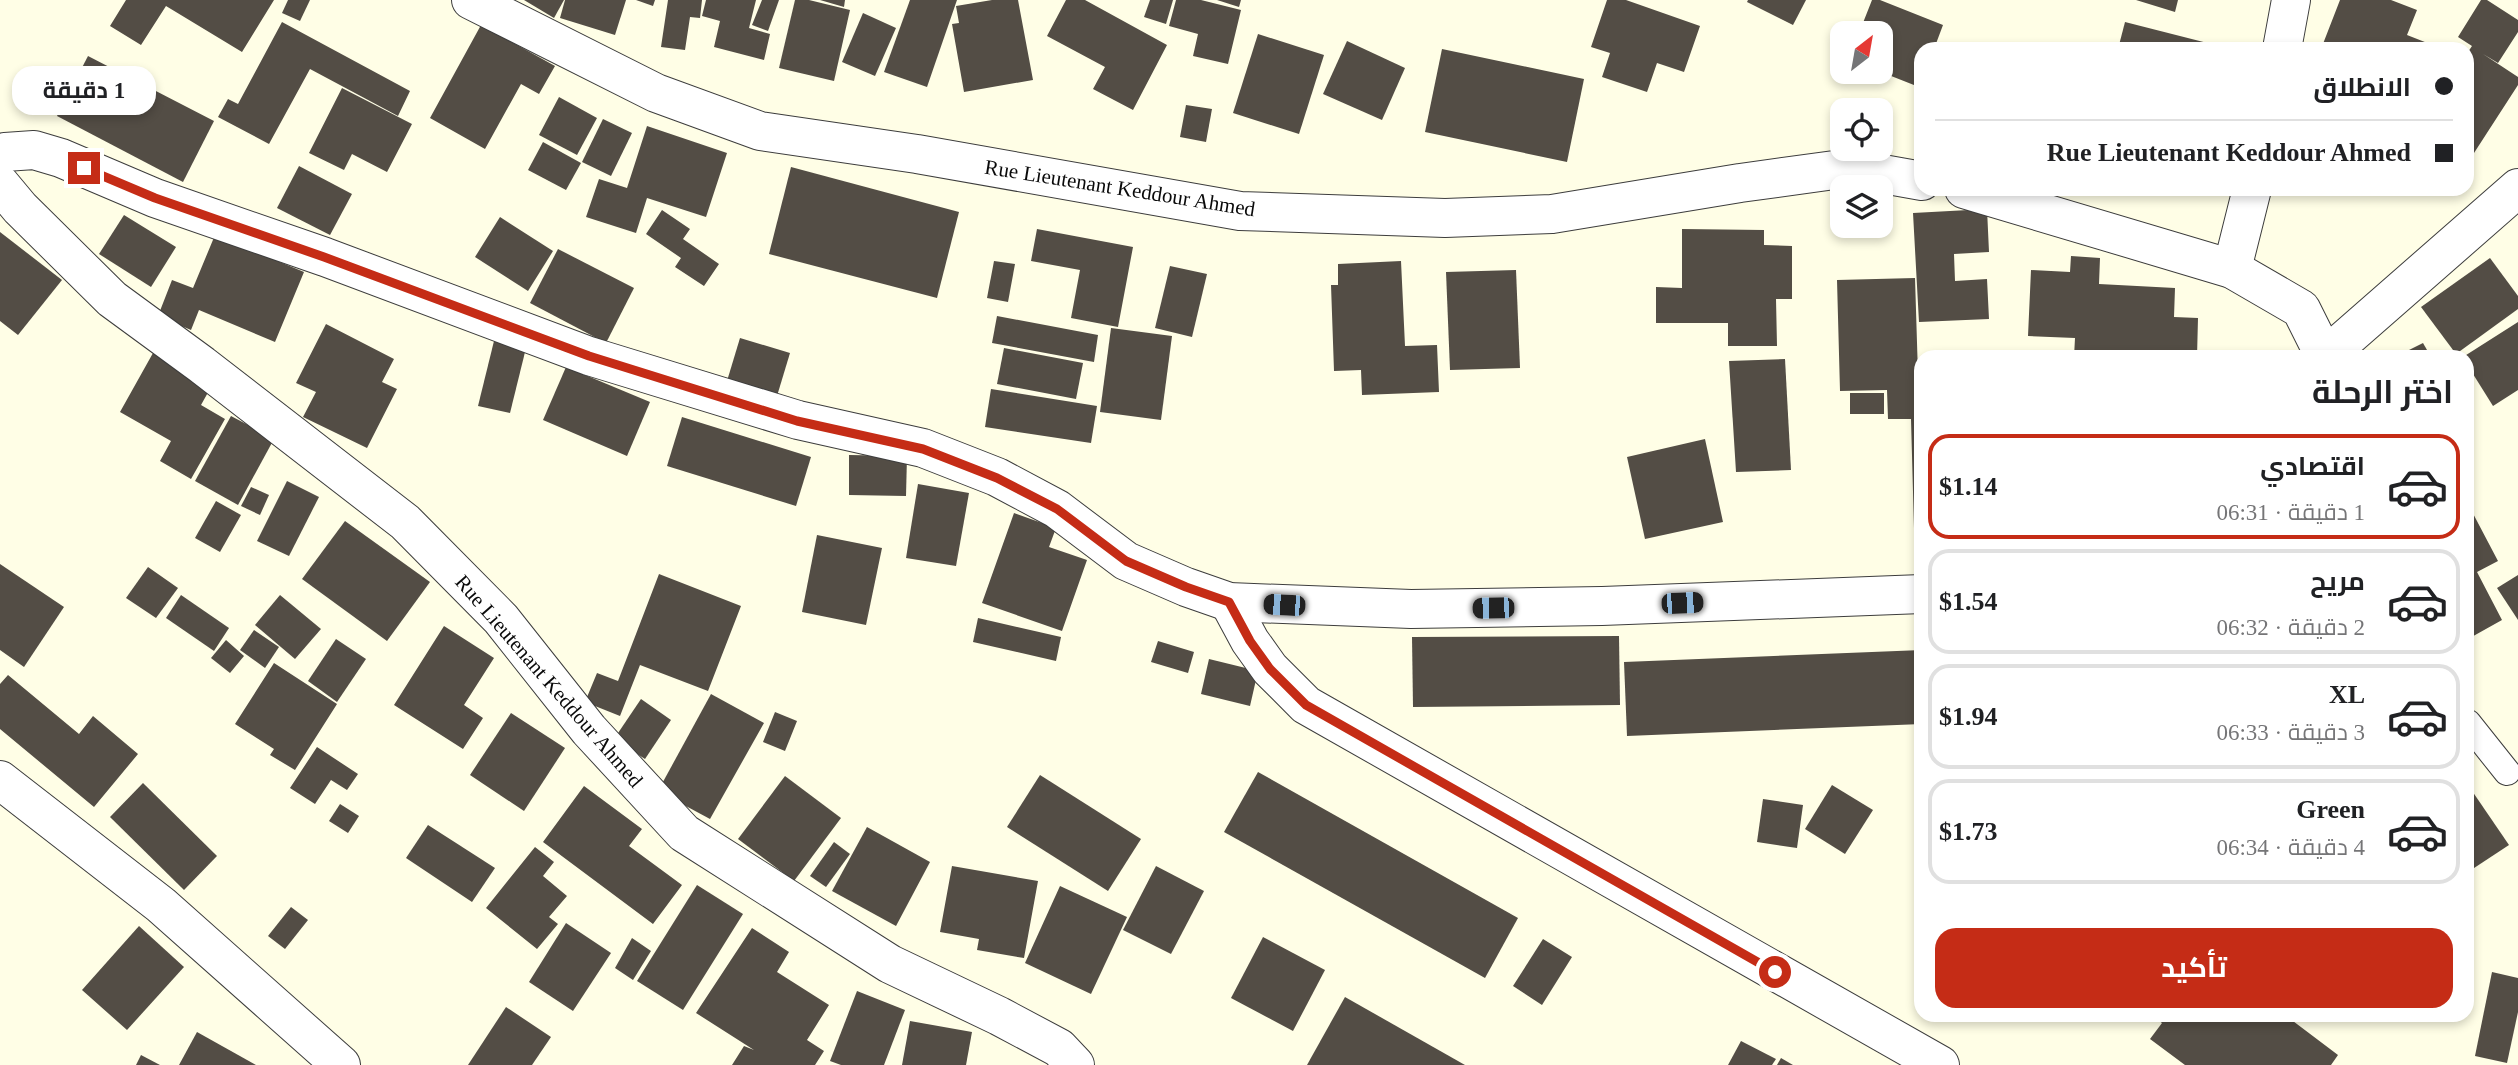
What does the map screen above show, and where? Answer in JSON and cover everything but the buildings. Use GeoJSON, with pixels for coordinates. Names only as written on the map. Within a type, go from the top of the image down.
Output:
{"type":"FeatureCollection","features":[{"type":"Feature","properties":{"kind":"street","name":"Rue Lieutenant Keddour Ahmed"},"geometry":{"type":"LineString","coordinates":[[471,0],[656,93],[760,131],[917,155],[1240,211],[1445,218],[1552,214],[1740,183],[1849,169],[1914,180]]}},
{"type":"Feature","properties":{"kind":"street"},"geometry":{"type":"LineString","coordinates":[[2282,42],[2291,0]]}},
{"type":"Feature","properties":{"kind":"street"},"geometry":{"type":"LineString","coordinates":[[0,156],[5,152],[34,150],[52,155],[155,198],[337,262],[589,356],[797,421],[923,449],[997,478],[1057,509],[1126,561],[1229,602],[1411,609],[1914,594]]}},
{"type":"Feature","properties":{"kind":"street","name":"Rue Lieutenant Keddour Ahmed"},"geometry":{"type":"LineString","coordinates":[[0,184],[20,208],[112,299],[405,522],[501,619],[589,730],[684,833],[890,964],[1059,1048],[1075,1065]]}},
{"type":"Feature","properties":{"kind":"street"},"geometry":{"type":"LineString","coordinates":[[2333,350],[2518,188]]}},
{"type":"Feature","properties":{"kind":"street"},"geometry":{"type":"LineString","coordinates":[[1988,196],[2232,268],[2301,309],[2322,350]]}},
{"type":"Feature","properties":{"kind":"street"},"geometry":{"type":"LineString","coordinates":[[2232,268],[2250,196]]}},
{"type":"Feature","properties":{"kind":"street"},"geometry":{"type":"LineString","coordinates":[[1229,602],[1250,641],[1270,669],[1306,705],[1940,1065]]}},
{"type":"Feature","properties":{"kind":"street"},"geometry":{"type":"LineString","coordinates":[[0,780],[161,905],[341,1065]]}},
{"type":"Feature","properties":{"kind":"lane"},"geometry":{"type":"LineString","coordinates":[[2474,731],[2507,772]]}},
{"type":"Feature","properties":{"kind":"route"},"geometry":{"type":"LineString","coordinates":[[84,168],[155,198],[459,306],[589,356],[797,421],[923,449],[997,478],[1057,509],[1126,561],[1229,602],[1250,641],[1270,669],[1306,705],[1775,972]]}}]}
